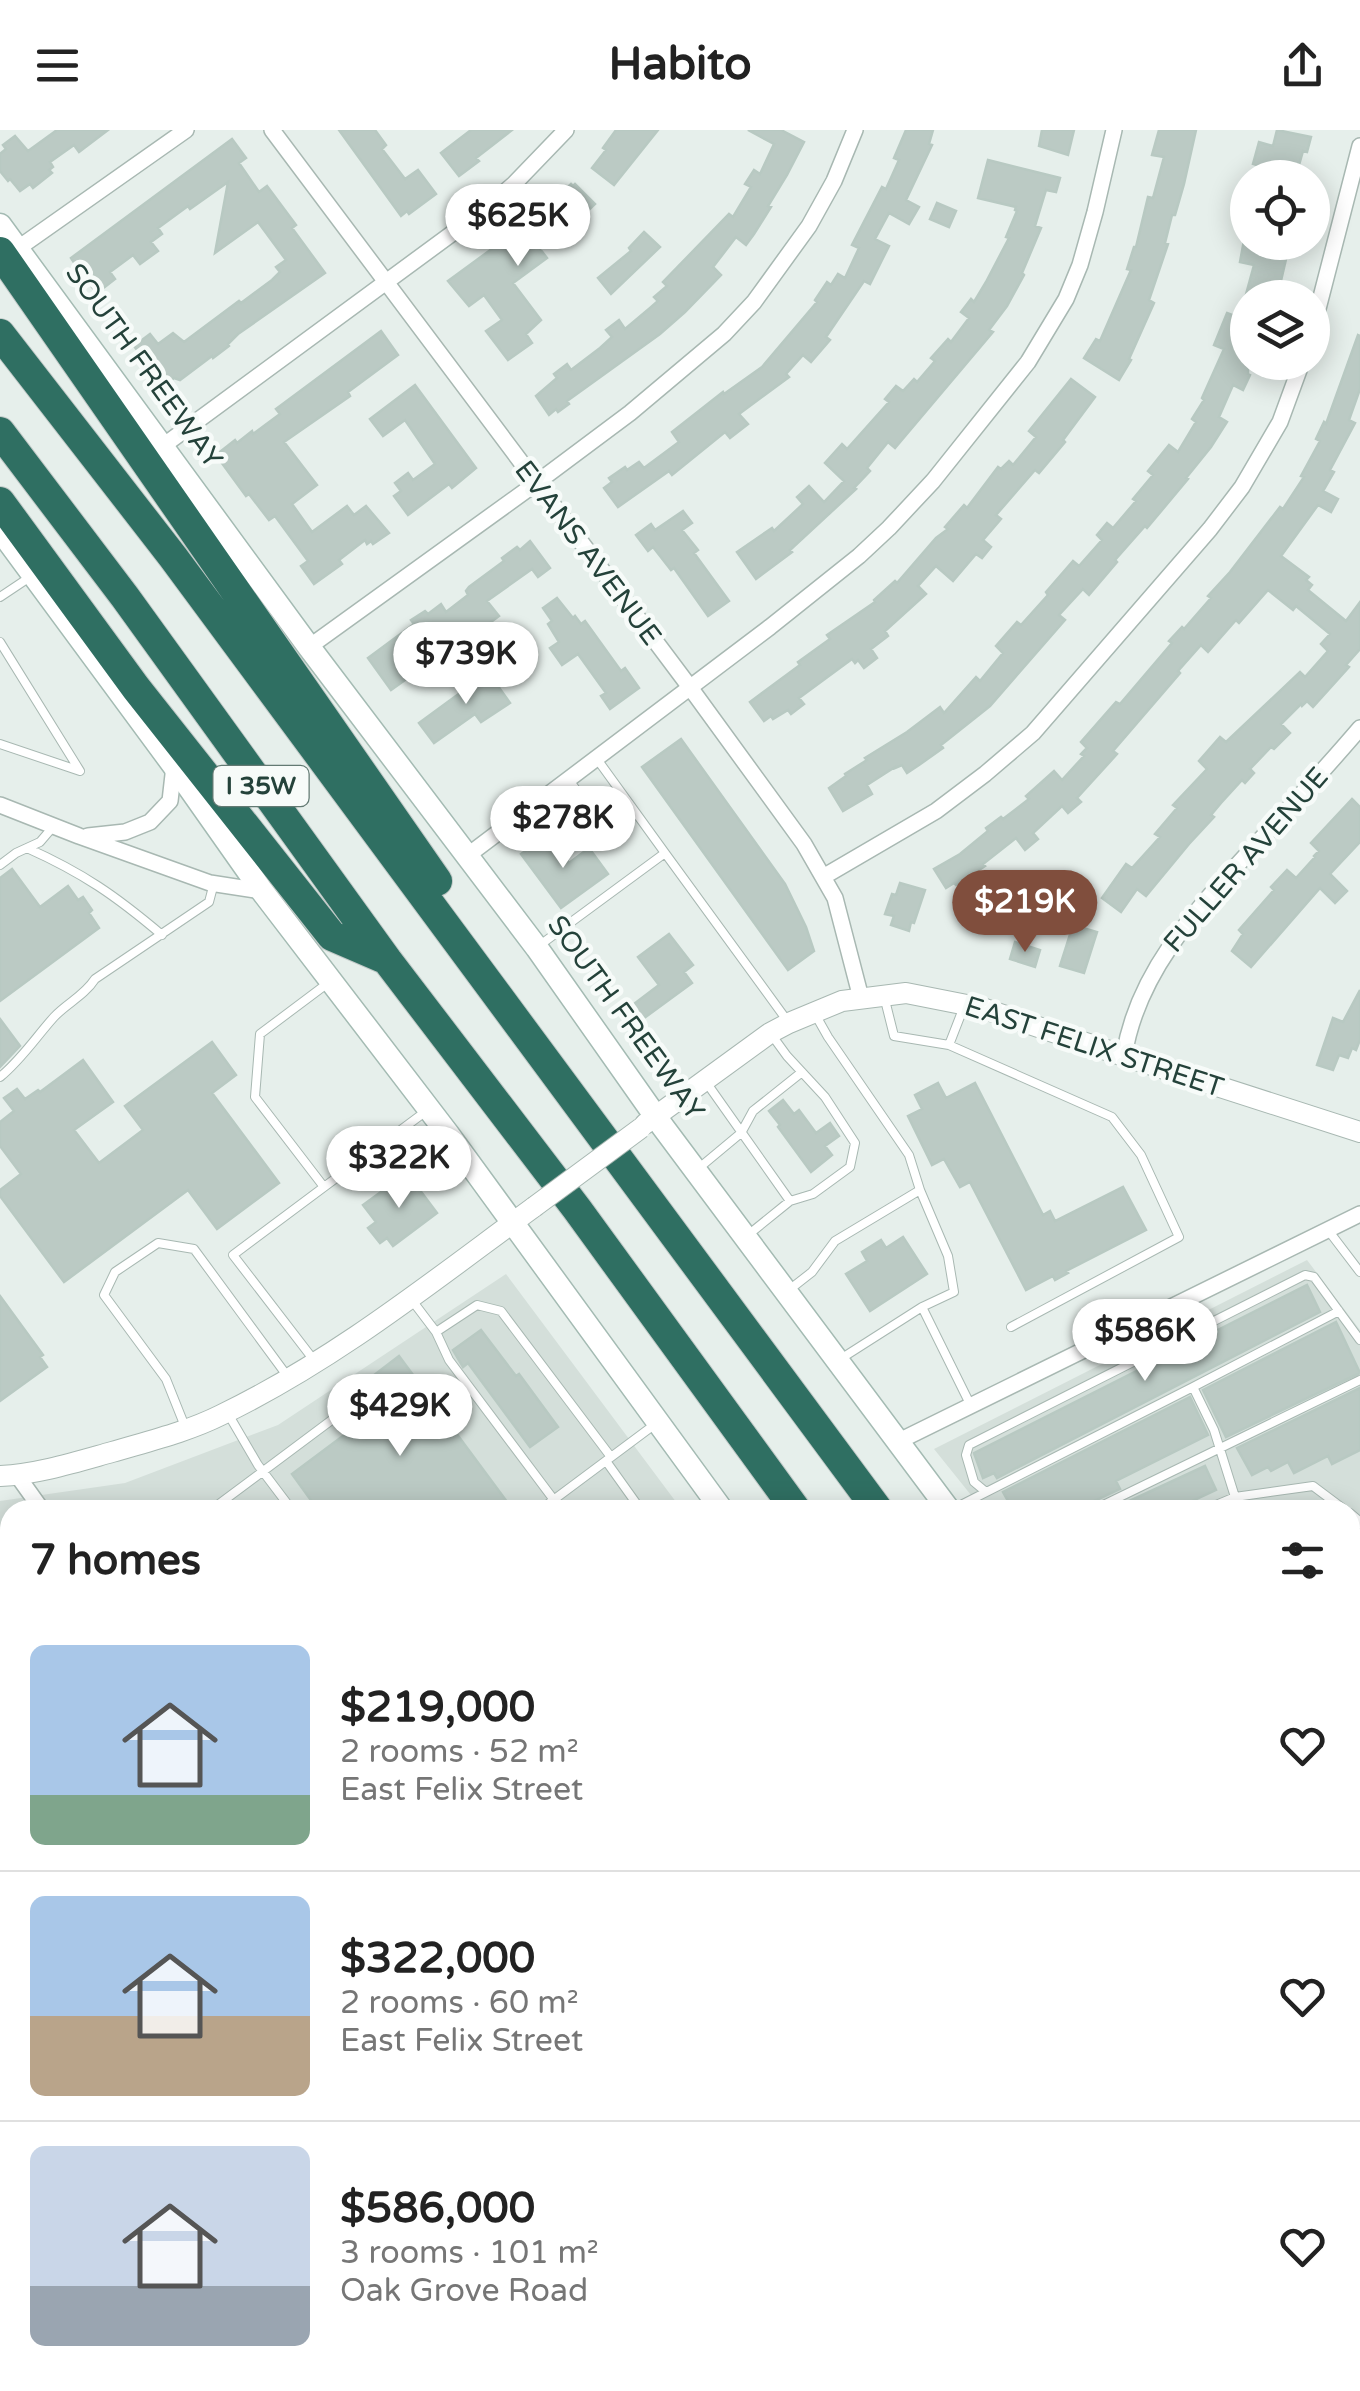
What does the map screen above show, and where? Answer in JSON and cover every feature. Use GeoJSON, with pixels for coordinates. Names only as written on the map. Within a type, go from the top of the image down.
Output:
{"type":"FeatureCollection","features":[{"type":"Feature","properties":{"kind":"highway"},"geometry":{"type":"LineString","coordinates":[[9,251],[89,377],[445,892],[460,944]]}},
{"type":"Feature","properties":{"kind":"highway","name":"I 35W"},"geometry":{"type":"LineString","coordinates":[[0,334],[173,557],[871,1500]]}},
{"type":"Feature","properties":{"kind":"highway","name":"I 35W"},"geometry":{"type":"LineString","coordinates":[[0,432],[789,1500]]}},
{"type":"Feature","properties":{"kind":"highway"},"geometry":{"type":"LineString","coordinates":[[0,502],[136,688],[332,936],[387,960]]}},
{"type":"Feature","properties":{"kind":"main road","name":"SOUTH FREEWAY"},"geometry":{"type":"LineString","coordinates":[[0,225],[9,251],[163,446],[309,647],[537,948],[648,1122],[696,1172],[942,1500]]}},
{"type":"Feature","properties":{"kind":"main road"},"geometry":{"type":"LineString","coordinates":[[0,530],[262,891],[429,1109],[715,1500]]}},
{"type":"Feature","properties":{"kind":"street"},"geometry":{"type":"LineString","coordinates":[[9,251],[186,130]]}},
{"type":"Feature","properties":{"kind":"street","name":"EVANS AVENUE"},"geometry":{"type":"LineString","coordinates":[[272,130],[764,788],[824,877],[841,915],[861,998]]}},
{"type":"Feature","properties":{"kind":"street"},"geometry":{"type":"LineString","coordinates":[[163,446],[514,184],[566,130]]}},
{"type":"Feature","properties":{"kind":"street"},"geometry":{"type":"LineString","coordinates":[[309,647],[536,484],[724,334],[754,302],[809,226],[834,181],[855,130]]}},
{"type":"Feature","properties":{"kind":"street"},"geometry":{"type":"LineString","coordinates":[[467,856],[770,627],[870,546],[933,481],[1008,388],[1050,328],[1073,282],[1096,212],[1114,130]]}},
{"type":"Feature","properties":{"kind":"street"},"geometry":{"type":"LineString","coordinates":[[1325,280],[1360,146]]}},
{"type":"Feature","properties":{"kind":"street"},"geometry":{"type":"LineString","coordinates":[[824,877],[936,811],[1033,732],[1242,487],[1280,422],[1295,380]]}},
{"type":"Feature","properties":{"kind":"street","name":"FULLER AVENUE"},"geometry":{"type":"LineString","coordinates":[[1124,1056],[1140,1001],[1181,930],[1360,728]]}},
{"type":"Feature","properties":{"kind":"street"},"geometry":{"type":"LineString","coordinates":[[79,836],[125,832],[150,822],[170,801],[174,766]]}},
{"type":"Feature","properties":{"kind":"street"},"geometry":{"type":"LineString","coordinates":[[0,804],[214,884],[262,891]]}},
{"type":"Feature","properties":{"kind":"street","name":"EAST FELIX STREET"},"geometry":{"type":"LineString","coordinates":[[9,1476],[84,1460],[186,1429],[289,1378],[410,1299],[780,1028],[842,1001],[906,993],[982,1008],[1360,1132]]}},
{"type":"Feature","properties":{"kind":"street"},"geometry":{"type":"LineString","coordinates":[[896,1442],[1360,1214]]}},
{"type":"Feature","properties":{"kind":"street"},"geometry":{"type":"LineString","coordinates":[[9,1476],[32,1500]]}},
{"type":"Feature","properties":{"kind":"lane"},"geometry":{"type":"LineString","coordinates":[[0,597],[33,575]]}},
{"type":"Feature","properties":{"kind":"lane"},"geometry":{"type":"LineString","coordinates":[[0,642],[80,772],[0,744]]}},
{"type":"Feature","properties":{"kind":"lane"},"geometry":{"type":"LineString","coordinates":[[596,758],[666,853],[780,1028],[802,1072],[825,1097],[855,1143],[850,1168],[813,1194],[790,1201],[745,1237]]}},
{"type":"Feature","properties":{"kind":"lane"},"geometry":{"type":"LineString","coordinates":[[568,779],[613,839]]}},
{"type":"Feature","properties":{"kind":"lane"},"geometry":{"type":"LineString","coordinates":[[0,865],[40,842],[54,826]]}},
{"type":"Feature","properties":{"kind":"lane"},"geometry":{"type":"LineString","coordinates":[[27,848],[69,866],[116,896],[162,935]]}},
{"type":"Feature","properties":{"kind":"lane"},"geometry":{"type":"LineString","coordinates":[[537,948],[666,853]]}},
{"type":"Feature","properties":{"kind":"lane"},"geometry":{"type":"LineString","coordinates":[[0,1077],[95,979],[208,902],[214,884]]}},
{"type":"Feature","properties":{"kind":"lane"},"geometry":{"type":"LineString","coordinates":[[324,1187],[255,1097],[260,1034],[331,981]]}},
{"type":"Feature","properties":{"kind":"lane"},"geometry":{"type":"LineString","coordinates":[[884,996],[894,1036],[949,1044],[1112,1117],[1141,1154],[1179,1237],[1011,1328]]}},
{"type":"Feature","properties":{"kind":"lane"},"geometry":{"type":"LineString","coordinates":[[949,1044],[964,1004]]}},
{"type":"Feature","properties":{"kind":"lane"},"geometry":{"type":"LineString","coordinates":[[814,1012],[909,1155],[948,1256],[954,1292],[922,1306],[836,1361]]}},
{"type":"Feature","properties":{"kind":"lane"},"geometry":{"type":"LineString","coordinates":[[696,1172],[742,1133],[753,1111],[802,1072]]}},
{"type":"Feature","properties":{"kind":"lane"},"geometry":{"type":"LineString","coordinates":[[705,1081],[790,1201]]}},
{"type":"Feature","properties":{"kind":"lane"},"geometry":{"type":"LineString","coordinates":[[316,1362],[233,1255],[429,1109]]}},
{"type":"Feature","properties":{"kind":"lane"},"geometry":{"type":"LineString","coordinates":[[786,1293],[812,1272],[835,1241],[920,1190]]}},
{"type":"Feature","properties":{"kind":"lane"},"geometry":{"type":"LineString","coordinates":[[1328,1230],[1360,1272]]}},
{"type":"Feature","properties":{"kind":"lane"},"geometry":{"type":"LineString","coordinates":[[186,1429],[166,1379],[104,1295],[115,1272],[158,1243],[194,1248],[289,1378]]}},
{"type":"Feature","properties":{"kind":"lane"},"geometry":{"type":"LineString","coordinates":[[986,1492],[974,1482],[966,1455],[969,1445],[1305,1275],[1314,1278],[1360,1340]]}},
{"type":"Feature","properties":{"kind":"lane"},"geometry":{"type":"LineString","coordinates":[[410,1299],[436,1332],[448,1360],[554,1500],[658,1422]]}},
{"type":"Feature","properties":{"kind":"lane"},"geometry":{"type":"LineString","coordinates":[[436,1332],[477,1305],[502,1311],[634,1500]]}},
{"type":"Feature","properties":{"kind":"lane"},"geometry":{"type":"LineString","coordinates":[[922,1306],[970,1406]]}},
{"type":"Feature","properties":{"kind":"lane"},"geometry":{"type":"LineString","coordinates":[[970,1500],[1339,1311]]}},
{"type":"Feature","properties":{"kind":"lane"},"geometry":{"type":"LineString","coordinates":[[1114,1500],[1360,1380]]}},
{"type":"Feature","properties":{"kind":"lane"},"geometry":{"type":"LineString","coordinates":[[1193,1387],[1214,1430],[1234,1500]]}},
{"type":"Feature","properties":{"kind":"lane"},"geometry":{"type":"LineString","coordinates":[[227,1412],[285,1500]]}},
{"type":"Feature","properties":{"kind":"lane"},"geometry":{"type":"LineString","coordinates":[[224,1500],[337,1416]]}},
{"type":"Feature","properties":{"kind":"lane"},"geometry":{"type":"LineString","coordinates":[[1226,1500],[1313,1486],[1333,1500]]}},
{"type":"Feature","properties":{"kind":"shaded area"},"geometry":{"type":"Polygon","coordinates":[[[1307,1260],[1360,1330],[1360,1500],[975,1500],[934,1449],[1307,1260]]]}},
{"type":"Feature","properties":{"kind":"shaded area"},"geometry":{"type":"Polygon","coordinates":[[[506,1274],[675,1500],[7,1500],[125,1483],[278,1425],[506,1274]]]}},
{"type":"Feature","properties":{"kind":"building"},"geometry":{"type":"Polygon","coordinates":[[[57,130],[108,130],[79,152],[74,145],[50,162],[52,173],[33,188],[30,184],[20,191],[0,171],[0,154],[6,149],[3,145],[15,136],[28,151],[57,130]]]}},
{"type":"Feature","properties":{"kind":"building"},"geometry":{"type":"Polygon","coordinates":[[[339,130],[375,130],[386,145],[382,149],[405,179],[418,170],[436,194],[401,216],[339,130]]]}},
{"type":"Feature","properties":{"kind":"building"},"geometry":{"type":"Polygon","coordinates":[[[471,130],[512,130],[459,176],[441,153],[471,130]]]}},
{"type":"Feature","properties":{"kind":"building"},"geometry":{"type":"Polygon","coordinates":[[[616,130],[658,130],[614,185],[592,168],[616,130]]]}},
{"type":"Feature","properties":{"kind":"building"},"geometry":{"type":"Polygon","coordinates":[[[748,130],[781,130],[804,142],[754,234],[746,245],[736,237],[713,267],[721,275],[685,312],[567,401],[569,404],[549,415],[536,396],[557,378],[554,374],[567,364],[571,370],[600,348],[612,337],[606,330],[619,320],[625,329],[658,301],[654,297],[667,286],[663,282],[729,214],[733,217],[751,187],[745,184],[754,170],[760,174],[774,144],[748,130]]]}},
{"type":"Feature","properties":{"kind":"building"},"geometry":{"type":"Polygon","coordinates":[[[906,130],[933,130],[929,144],[932,145],[906,200],[919,207],[909,224],[889,213],[875,239],[889,246],[870,284],[864,281],[826,337],[830,340],[811,362],[803,355],[786,374],[789,377],[739,414],[748,424],[730,438],[725,432],[672,475],[669,471],[618,507],[604,488],[612,482],[609,478],[639,462],[644,468],[679,442],[672,432],[762,367],[817,302],[827,282],[831,285],[838,274],[845,278],[859,248],[852,245],[882,187],[886,189],[899,160],[894,158],[906,130]]]}},
{"type":"Feature","properties":{"kind":"building"},"geometry":{"type":"Polygon","coordinates":[[[1042,130],[1074,130],[1068,155],[1039,146],[1042,130]]]}},
{"type":"Feature","properties":{"kind":"building"},"geometry":{"type":"Polygon","coordinates":[[[1159,130],[1196,130],[1165,243],[1168,244],[1149,300],[1154,303],[1119,380],[1084,358],[1096,339],[1100,341],[1131,270],[1127,269],[1148,197],[1153,198],[1164,157],[1152,155],[1159,130]]]}},
{"type":"Feature","properties":{"kind":"building"},"geometry":{"type":"Polygon","coordinates":[[[1277,130],[1311,137],[1300,160],[1254,160],[1259,142],[1273,146],[1277,130]]]}},
{"type":"Feature","properties":{"kind":"building"},"geometry":{"type":"Polygon","coordinates":[[[232,139],[246,158],[239,163],[259,192],[267,186],[325,273],[238,334],[213,358],[164,386],[134,346],[150,334],[158,344],[173,333],[184,342],[272,280],[280,272],[276,267],[286,260],[258,222],[215,253],[228,182],[158,228],[162,234],[151,242],[158,251],[140,264],[133,255],[110,272],[115,279],[97,293],[71,258],[232,139]]]}},
{"type":"Feature","properties":{"kind":"building"},"geometry":{"type":"Polygon","coordinates":[[[988,160],[1060,178],[1056,192],[1046,190],[1035,226],[1041,228],[1024,275],[989,330],[993,332],[895,448],[888,442],[856,489],[792,552],[756,579],[737,552],[772,528],[774,531],[803,504],[797,497],[809,486],[824,502],[844,481],[825,463],[842,444],[847,449],[889,402],[885,399],[896,386],[903,391],[914,379],[917,382],[935,361],[931,358],[948,339],[951,342],[969,318],[961,312],[971,299],[974,302],[986,282],[1009,238],[1006,237],[1017,211],[1016,207],[978,198],[988,160]]]}},
{"type":"Feature","properties":{"kind":"building"},"geometry":{"type":"Polygon","coordinates":[[[571,184],[595,204],[540,249],[547,258],[513,283],[541,320],[526,334],[532,343],[508,360],[486,331],[502,320],[484,295],[469,306],[448,281],[504,240],[498,232],[512,221],[517,228],[538,216],[571,184]]]}},
{"type":"Feature","properties":{"kind":"building"},"geometry":{"type":"Polygon","coordinates":[[[937,203],[956,211],[949,227],[930,219],[937,203]]]}},
{"type":"Feature","properties":{"kind":"building"},"geometry":{"type":"Polygon","coordinates":[[[644,232],[660,247],[611,294],[598,278],[631,251],[629,248],[644,232]]]}},
{"type":"Feature","properties":{"kind":"building"},"geometry":{"type":"Polygon","coordinates":[[[1286,260],[1281,280],[1250,280],[1254,265],[1240,262],[1286,260]]]}},
{"type":"Feature","properties":{"kind":"building"},"geometry":{"type":"Polygon","coordinates":[[[1227,313],[1230,314],[1230,380],[1248,380],[1243,390],[1233,385],[1219,417],[1227,422],[1188,479],[1089,595],[1083,589],[1059,615],[1065,620],[990,706],[941,745],[943,748],[907,773],[902,765],[895,767],[867,785],[872,794],[843,811],[829,788],[865,758],[940,707],[944,713],[976,677],[980,681],[1003,653],[996,646],[1017,622],[1021,625],[1073,561],[1079,566],[1102,540],[1097,535],[1107,523],[1113,528],[1136,501],[1133,499],[1153,475],[1148,471],[1169,445],[1178,452],[1196,422],[1192,419],[1204,400],[1224,349],[1214,345],[1227,313]]]}},
{"type":"Feature","properties":{"kind":"building"},"geometry":{"type":"Polygon","coordinates":[[[381,331],[398,355],[348,392],[350,396],[284,442],[317,485],[292,504],[312,532],[347,506],[354,515],[366,506],[389,533],[373,544],[365,540],[339,560],[342,564],[314,584],[301,566],[308,561],[275,516],[269,520],[216,455],[280,414],[276,409],[381,331]]]}},
{"type":"Feature","properties":{"kind":"building"},"geometry":{"type":"Polygon","coordinates":[[[1358,335],[1360,389],[1349,420],[1355,423],[1323,491],[1338,499],[1331,512],[1318,505],[1281,556],[1309,577],[1306,580],[1312,585],[1308,590],[1346,621],[1360,602],[1360,649],[1346,665],[1349,667],[1313,707],[1307,701],[1301,704],[1281,724],[1290,733],[1250,769],[1254,773],[1221,803],[1211,815],[1214,817],[1146,896],[1137,889],[1121,912],[1102,898],[1126,864],[1132,868],[1160,837],[1155,834],[1177,808],[1173,805],[1207,769],[1199,761],[1220,737],[1226,742],[1300,672],[1305,677],[1328,651],[1321,644],[1330,634],[1296,606],[1293,610],[1268,590],[1208,652],[1201,645],[1178,671],[1113,751],[1117,754],[1077,798],[1081,802],[1068,813],[1062,806],[1033,833],[1038,839],[1025,850],[1016,838],[985,866],[946,888],[934,869],[960,854],[988,831],[986,828],[1029,799],[1026,796],[1054,771],[1062,780],[1084,756],[1081,754],[1087,748],[1081,742],[1116,702],[1120,704],[1172,643],[1169,641],[1211,598],[1208,596],[1280,507],[1283,509],[1304,477],[1301,476],[1320,441],[1316,439],[1326,424],[1358,335]]]}},
{"type":"Feature","properties":{"kind":"building"},"geometry":{"type":"Polygon","coordinates":[[[1071,379],[1095,397],[1039,473],[1035,470],[996,515],[1001,519],[983,540],[991,547],[982,558],[976,554],[953,581],[936,566],[918,586],[926,594],[871,649],[877,658],[864,668],[852,659],[799,698],[804,704],[791,714],[788,710],[764,721],[750,702],[830,639],[827,635],[897,583],[948,529],[945,527],[964,505],[967,508],[998,467],[1001,469],[1009,461],[1013,465],[1036,437],[1029,431],[1071,379]]]}},
{"type":"Feature","properties":{"kind":"building"},"geometry":{"type":"Polygon","coordinates":[[[415,385],[476,468],[408,515],[394,496],[401,491],[395,483],[408,473],[413,480],[435,464],[405,420],[383,436],[370,419],[415,385]]]}},
{"type":"Feature","properties":{"kind":"building"},"geometry":{"type":"Polygon","coordinates":[[[683,511],[692,523],[682,530],[729,601],[708,616],[674,568],[671,570],[653,547],[648,551],[636,535],[651,524],[655,530],[683,511]]]}},
{"type":"Feature","properties":{"kind":"building"},"geometry":{"type":"Polygon","coordinates":[[[530,541],[550,568],[538,577],[532,569],[487,601],[499,616],[476,633],[469,624],[442,644],[447,650],[391,690],[368,658],[414,624],[411,620],[425,611],[428,614],[441,604],[446,612],[468,595],[469,587],[504,561],[502,558],[530,541]]]}},
{"type":"Feature","properties":{"kind":"building"},"geometry":{"type":"Polygon","coordinates":[[[557,598],[573,618],[581,624],[585,621],[621,671],[625,668],[639,688],[610,709],[601,696],[606,693],[578,654],[562,665],[550,648],[559,642],[543,608],[557,598]]]}},
{"type":"Feature","properties":{"kind":"building"},"geometry":{"type":"Polygon","coordinates":[[[485,668],[510,703],[481,722],[475,714],[434,743],[419,723],[460,693],[485,668]]]}},
{"type":"Feature","properties":{"kind":"building"},"geometry":{"type":"Polygon","coordinates":[[[681,739],[785,884],[806,927],[814,951],[788,970],[642,767],[681,739]]]}},
{"type":"Feature","properties":{"kind":"building"},"geometry":{"type":"Polygon","coordinates":[[[1352,799],[1360,807],[1360,842],[1330,874],[1347,891],[1335,903],[1320,888],[1251,967],[1232,951],[1243,934],[1239,930],[1287,870],[1296,878],[1315,857],[1319,851],[1311,843],[1352,799]]]}},
{"type":"Feature","properties":{"kind":"building"},"geometry":{"type":"Polygon","coordinates":[[[548,835],[569,863],[589,848],[608,874],[561,908],[521,854],[548,835]]]}},
{"type":"Feature","properties":{"kind":"building"},"geometry":{"type":"Polygon","coordinates":[[[12,869],[40,907],[68,886],[78,900],[83,897],[99,928],[0,1001],[0,878],[12,869]]]}},
{"type":"Feature","properties":{"kind":"building"},"geometry":{"type":"Polygon","coordinates":[[[900,883],[925,890],[909,931],[891,925],[894,916],[885,914],[900,883]]]}},
{"type":"Feature","properties":{"kind":"building"},"geometry":{"type":"Polygon","coordinates":[[[1073,925],[1097,932],[1084,973],[1060,966],[1073,925]]]}},
{"type":"Feature","properties":{"kind":"building"},"geometry":{"type":"Polygon","coordinates":[[[669,934],[693,965],[684,972],[692,983],[636,1024],[626,1010],[659,985],[638,957],[669,934]]]}},
{"type":"Feature","properties":{"kind":"building"},"geometry":{"type":"Polygon","coordinates":[[[1015,942],[1040,950],[1035,967],[1010,959],[1015,942]]]}},
{"type":"Feature","properties":{"kind":"building"},"geometry":{"type":"Polygon","coordinates":[[[1360,990],[1360,1040],[1356,1050],[1352,1048],[1348,1058],[1339,1055],[1333,1070],[1317,1065],[1333,1018],[1343,1022],[1360,990]]]}},
{"type":"Feature","properties":{"kind":"building"},"geometry":{"type":"Polygon","coordinates":[[[0,1019],[20,1046],[0,1067],[0,1019]]]}},
{"type":"Feature","properties":{"kind":"building"},"geometry":{"type":"Polygon","coordinates":[[[212,1042],[236,1075],[212,1093],[279,1183],[217,1229],[188,1190],[64,1282],[0,1196],[0,1190],[21,1174],[0,1146],[0,1122],[14,1111],[4,1098],[17,1089],[25,1099],[40,1092],[83,1060],[113,1102],[74,1130],[99,1163],[143,1130],[125,1106],[212,1042]]]}},
{"type":"Feature","properties":{"kind":"building"},"geometry":{"type":"Polygon","coordinates":[[[938,1083],[946,1098],[975,1083],[1043,1215],[1050,1211],[1055,1221],[1123,1187],[1146,1230],[1055,1280],[1053,1276],[1026,1290],[970,1182],[960,1187],[944,1159],[932,1165],[908,1116],[922,1109],[915,1095],[938,1083]]]}},
{"type":"Feature","properties":{"kind":"building"},"geometry":{"type":"Polygon","coordinates":[[[783,1100],[794,1114],[799,1110],[816,1133],[830,1123],[839,1136],[825,1146],[832,1155],[811,1172],[769,1111],[783,1100]]]}},
{"type":"Feature","properties":{"kind":"building"},"geometry":{"type":"Polygon","coordinates":[[[407,1173],[437,1213],[393,1246],[387,1238],[380,1243],[368,1228],[376,1222],[363,1205],[407,1173]]]}},
{"type":"Feature","properties":{"kind":"building"},"geometry":{"type":"Polygon","coordinates":[[[903,1237],[927,1274],[870,1311],[846,1274],[867,1261],[862,1252],[881,1240],[886,1248],[903,1237]]]}},
{"type":"Feature","properties":{"kind":"building"},"geometry":{"type":"Polygon","coordinates":[[[1307,1285],[1320,1312],[997,1478],[994,1473],[983,1478],[974,1453],[1307,1285]]]}},
{"type":"Feature","properties":{"kind":"building"},"geometry":{"type":"Polygon","coordinates":[[[0,1296],[43,1355],[40,1357],[47,1367],[0,1401],[0,1296]]]}},
{"type":"Feature","properties":{"kind":"building"},"geometry":{"type":"Polygon","coordinates":[[[1336,1322],[1360,1373],[1226,1437],[1203,1390],[1336,1322]]]}},
{"type":"Feature","properties":{"kind":"building"},"geometry":{"type":"Polygon","coordinates":[[[481,1330],[558,1427],[530,1447],[468,1363],[463,1367],[453,1350],[481,1330]]]}},
{"type":"Feature","properties":{"kind":"building"},"geometry":{"type":"Polygon","coordinates":[[[399,1356],[506,1500],[311,1500],[292,1474],[387,1403],[369,1379],[399,1356]]]}},
{"type":"Feature","properties":{"kind":"building"},"geometry":{"type":"Polygon","coordinates":[[[1360,1388],[1360,1450],[1332,1464],[1328,1456],[1294,1473],[1288,1462],[1252,1475],[1237,1448],[1360,1388]]]}},
{"type":"Feature","properties":{"kind":"building"},"geometry":{"type":"Polygon","coordinates":[[[1190,1397],[1208,1435],[1116,1481],[1120,1489],[1096,1500],[1007,1500],[1003,1492],[1190,1397]]]}},
{"type":"Feature","properties":{"kind":"building"},"geometry":{"type":"Polygon","coordinates":[[[1205,1466],[1216,1490],[1194,1500],[1132,1500],[1205,1466]]]}}]}
